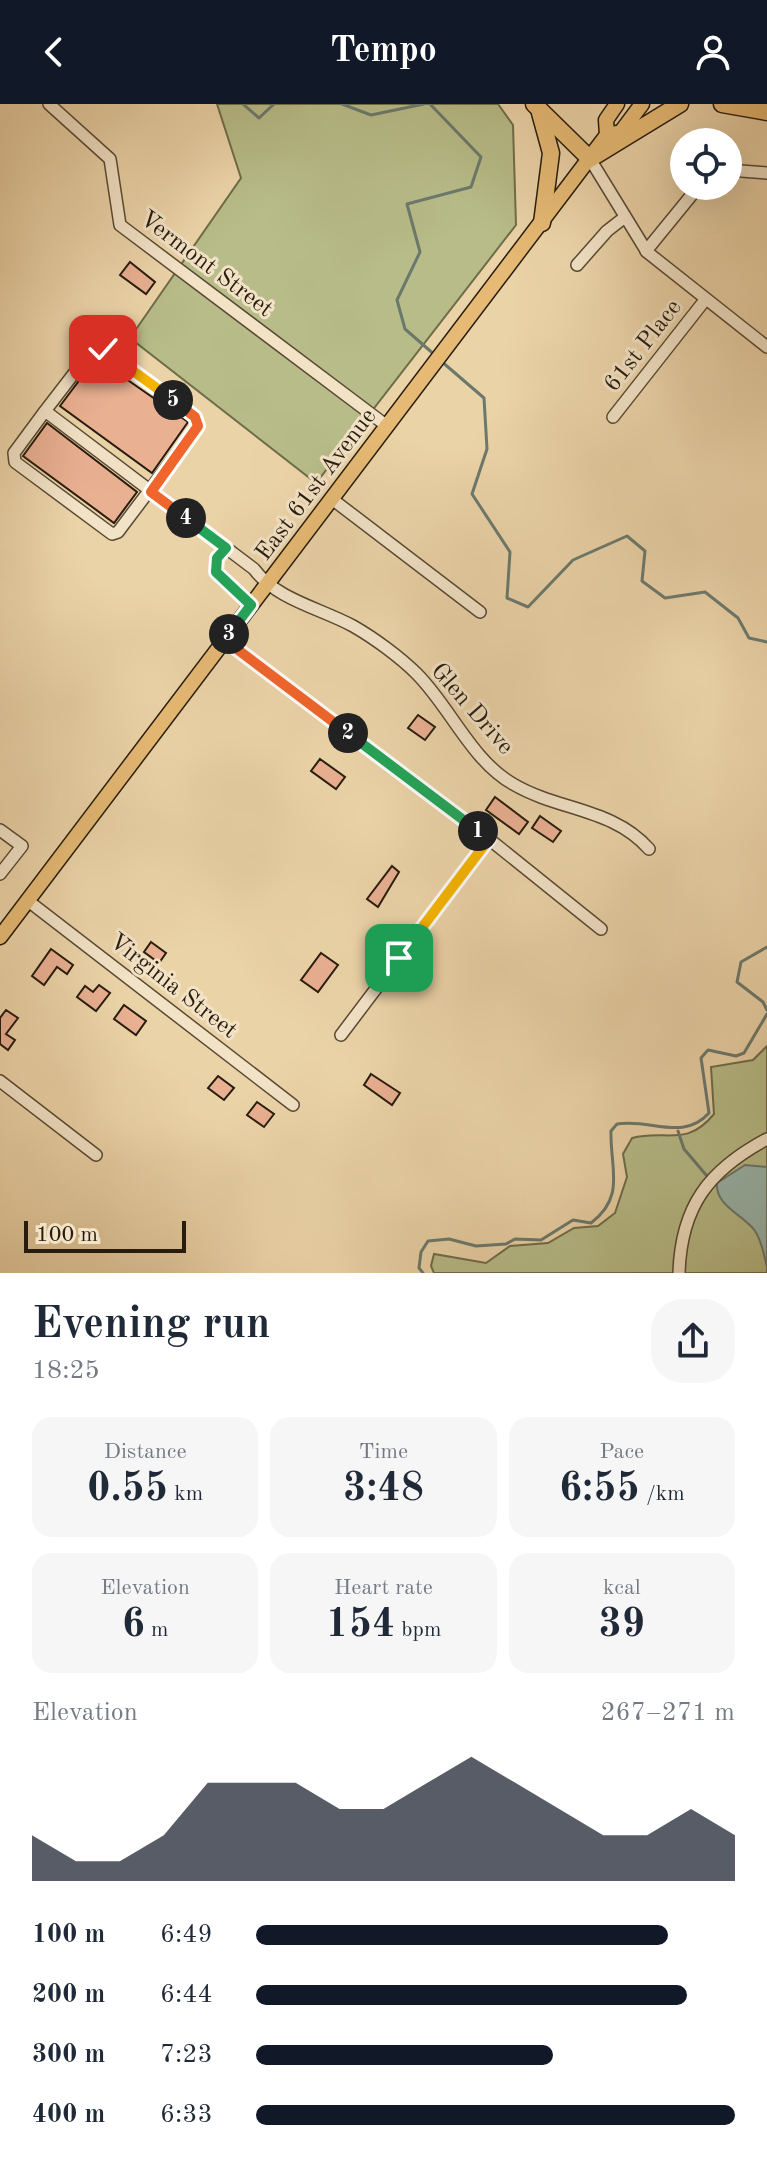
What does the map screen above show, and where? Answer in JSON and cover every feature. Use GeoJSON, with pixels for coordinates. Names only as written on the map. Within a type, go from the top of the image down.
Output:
{"type":"FeatureCollection","features":[{"type":"Feature","properties":{"kind":"highway"},"geometry":{"type":"LineString","coordinates":[[536,106],[590,159],[680,104]]}},
{"type":"Feature","properties":{"kind":"highway"},"geometry":{"type":"LineString","coordinates":[[722,104],[767,112]]}},
{"type":"Feature","properties":{"kind":"highway"},"geometry":{"type":"LineString","coordinates":[[536,106],[551,153],[542,223]]}},
{"type":"Feature","properties":{"kind":"main road","name":"East 61st Avenue"},"geometry":{"type":"LineString","coordinates":[[0,937],[590,159],[607,135],[606,120],[617,104]]}},
{"type":"Feature","properties":{"kind":"main road","name":"East 61st Avenue"},"geometry":{"type":"LineString","coordinates":[[607,135],[621,132],[642,104]]}},
{"type":"Feature","properties":{"kind":"street","name":"Vermont Street"},"geometry":{"type":"LineString","coordinates":[[49,104],[110,159],[120,225],[387,426]]}},
{"type":"Feature","properties":{"kind":"street"},"geometry":{"type":"LineString","coordinates":[[590,159],[646,251],[767,347]]}},
{"type":"Feature","properties":{"kind":"street"},"geometry":{"type":"LineString","coordinates":[[742,171],[767,173]]}},
{"type":"Feature","properties":{"kind":"street"},"geometry":{"type":"LineString","coordinates":[[646,251],[688,200]]}},
{"type":"Feature","properties":{"kind":"street"},"geometry":{"type":"LineString","coordinates":[[577,265],[607,231],[625,217]]}},
{"type":"Feature","properties":{"kind":"street","name":"61st Place"},"geometry":{"type":"LineString","coordinates":[[613,417],[705,300]]}},
{"type":"Feature","properties":{"kind":"street"},"geometry":{"type":"LineString","coordinates":[[97,348],[173,400],[195,417],[198,426],[151,492],[118,532],[112,534],[59,498],[15,462],[14,453],[45,411],[97,348]]}},
{"type":"Feature","properties":{"kind":"street","name":"Glen Drive"},"geometry":{"type":"LineString","coordinates":[[45,411],[254,569],[266,585],[356,628],[416,674],[483,756],[513,784],[610,818],[635,833],[649,849]]}},
{"type":"Feature","properties":{"kind":"street"},"geometry":{"type":"LineString","coordinates":[[332,499],[480,612]]}},
{"type":"Feature","properties":{"kind":"street"},"geometry":{"type":"LineString","coordinates":[[226,548],[217,558],[216,572],[251,605]]}},
{"type":"Feature","properties":{"kind":"street"},"geometry":{"type":"LineString","coordinates":[[225,640],[489,839],[601,929]]}},
{"type":"Feature","properties":{"kind":"street"},"geometry":{"type":"LineString","coordinates":[[0,830],[22,846],[0,874]]}},
{"type":"Feature","properties":{"kind":"street"},"geometry":{"type":"LineString","coordinates":[[341,1035],[489,839]]}},
{"type":"Feature","properties":{"kind":"street","name":"Virginia Street"},"geometry":{"type":"LineString","coordinates":[[27,900],[293,1105]]}},
{"type":"Feature","properties":{"kind":"street"},"geometry":{"type":"LineString","coordinates":[[0,1081],[96,1155]]}},
{"type":"Feature","properties":{"kind":"street"},"geometry":{"type":"LineString","coordinates":[[679,1273],[684,1227],[697,1199],[728,1163],[767,1139]]}},
{"type":"Feature","properties":{"kind":"green space"},"geometry":{"type":"Polygon","coordinates":[[[217,104],[498,104],[513,125],[516,225],[316,483],[130,338],[241,178],[217,104]]]}},
{"type":"Feature","properties":{"kind":"green space"},"geometry":{"type":"Polygon","coordinates":[[[767,1046],[767,1273],[434,1273],[431,1266],[434,1254],[486,1263],[510,1246],[548,1243],[574,1228],[598,1226],[615,1213],[627,1177],[623,1154],[632,1138],[694,1131],[714,1114],[711,1067],[753,1060],[767,1046]]]}},
{"type":"Feature","properties":{"kind":"water"},"geometry":{"type":"Polygon","coordinates":[[[745,1165],[767,1167],[767,1267],[755,1231],[725,1204],[718,1191],[717,1183],[745,1165]]]}},
{"type":"Feature","properties":{"kind":"building"},"geometry":{"type":"Polygon","coordinates":[[[130,262],[155,282],[146,294],[120,275],[130,262]]]}},
{"type":"Feature","properties":{"kind":"building"},"geometry":{"type":"Polygon","coordinates":[[[96,358],[188,422],[152,473],[60,406],[96,358]]]}},
{"type":"Feature","properties":{"kind":"building"},"geometry":{"type":"Polygon","coordinates":[[[47,423],[137,492],[114,523],[23,456],[47,423]]]}},
{"type":"Feature","properties":{"kind":"building"},"geometry":{"type":"Polygon","coordinates":[[[418,715],[435,727],[425,740],[408,728],[418,715]]]}},
{"type":"Feature","properties":{"kind":"building"},"geometry":{"type":"Polygon","coordinates":[[[320,759],[345,777],[336,789],[311,771],[320,759]]]}},
{"type":"Feature","properties":{"kind":"building"},"geometry":{"type":"Polygon","coordinates":[[[495,797],[528,822],[519,834],[486,810],[495,797]]]}},
{"type":"Feature","properties":{"kind":"building"},"geometry":{"type":"Polygon","coordinates":[[[540,816],[561,831],[553,842],[532,828],[540,816]]]}},
{"type":"Feature","properties":{"kind":"building"},"geometry":{"type":"Polygon","coordinates":[[[392,866],[399,872],[378,907],[367,899],[392,866]]]}},
{"type":"Feature","properties":{"kind":"building"},"geometry":{"type":"Polygon","coordinates":[[[151,942],[166,953],[159,963],[144,952],[151,942]]]}},
{"type":"Feature","properties":{"kind":"building"},"geometry":{"type":"Polygon","coordinates":[[[51,949],[73,965],[67,974],[57,967],[44,985],[32,976],[51,949]]]}},
{"type":"Feature","properties":{"kind":"building"},"geometry":{"type":"Polygon","coordinates":[[[321,953],[338,965],[318,992],[301,980],[321,953]]]}},
{"type":"Feature","properties":{"kind":"building"},"geometry":{"type":"Polygon","coordinates":[[[99,985],[110,993],[96,1011],[77,997],[85,986],[93,992],[99,985]]]}},
{"type":"Feature","properties":{"kind":"building"},"geometry":{"type":"Polygon","coordinates":[[[124,1005],[146,1021],[136,1035],[114,1019],[124,1005]]]}},
{"type":"Feature","properties":{"kind":"building"},"geometry":{"type":"Polygon","coordinates":[[[6,1010],[18,1018],[6,1034],[15,1040],[8,1050],[0,1044],[0,1018],[6,1010]]]}},
{"type":"Feature","properties":{"kind":"building"},"geometry":{"type":"Polygon","coordinates":[[[371,1074],[400,1093],[392,1105],[364,1085],[371,1074]]]}},
{"type":"Feature","properties":{"kind":"building"},"geometry":{"type":"Polygon","coordinates":[[[218,1076],[234,1088],[224,1100],[208,1088],[218,1076]]]}},
{"type":"Feature","properties":{"kind":"building"},"geometry":{"type":"Polygon","coordinates":[[[257,1102],[274,1114],[264,1127],[247,1115],[257,1102]]]}},
{"type":"Feature","properties":{"kind":"waterway"},"geometry":{"type":"LineString","coordinates":[[243,104],[259,118],[274,104]]}},
{"type":"Feature","properties":{"kind":"waterway"},"geometry":{"type":"LineString","coordinates":[[342,104],[371,115],[424,104]]}},
{"type":"Feature","properties":{"kind":"waterway"},"geometry":{"type":"LineString","coordinates":[[430,104],[481,157],[471,187],[407,204],[420,252],[397,300],[405,329],[436,356]]}},
{"type":"Feature","properties":{"kind":"waterway"},"geometry":{"type":"LineString","coordinates":[[441,361],[484,398],[487,449],[472,494],[510,552],[507,598],[528,607],[573,560],[627,536],[645,551],[642,581],[665,598],[705,592],[738,618],[749,638],[767,642]]}},
{"type":"Feature","properties":{"kind":"waterway"},"geometry":{"type":"LineString","coordinates":[[767,947],[741,962],[737,982],[763,1002],[767,1010]]}},
{"type":"Feature","properties":{"kind":"waterway"},"geometry":{"type":"LineString","coordinates":[[423,1273],[419,1268],[421,1252],[428,1241],[449,1239],[476,1246],[506,1244],[515,1239],[541,1240],[573,1220],[591,1223],[609,1203],[612,1192],[611,1131],[617,1124],[677,1128],[699,1122],[709,1113],[701,1058],[708,1050],[736,1056],[744,1053],[767,1014]]}},
{"type":"Feature","properties":{"kind":"waterway"},"geometry":{"type":"LineString","coordinates":[[678,1131],[684,1149],[707,1176]]}},
{"type":"Feature","properties":{"kind":"route"},"geometry":{"type":"LineString","coordinates":[[103,349],[198,421],[198,426],[151,492],[226,548],[217,558],[216,572],[223,582],[251,605],[225,640],[489,839],[399,958]]}}]}
